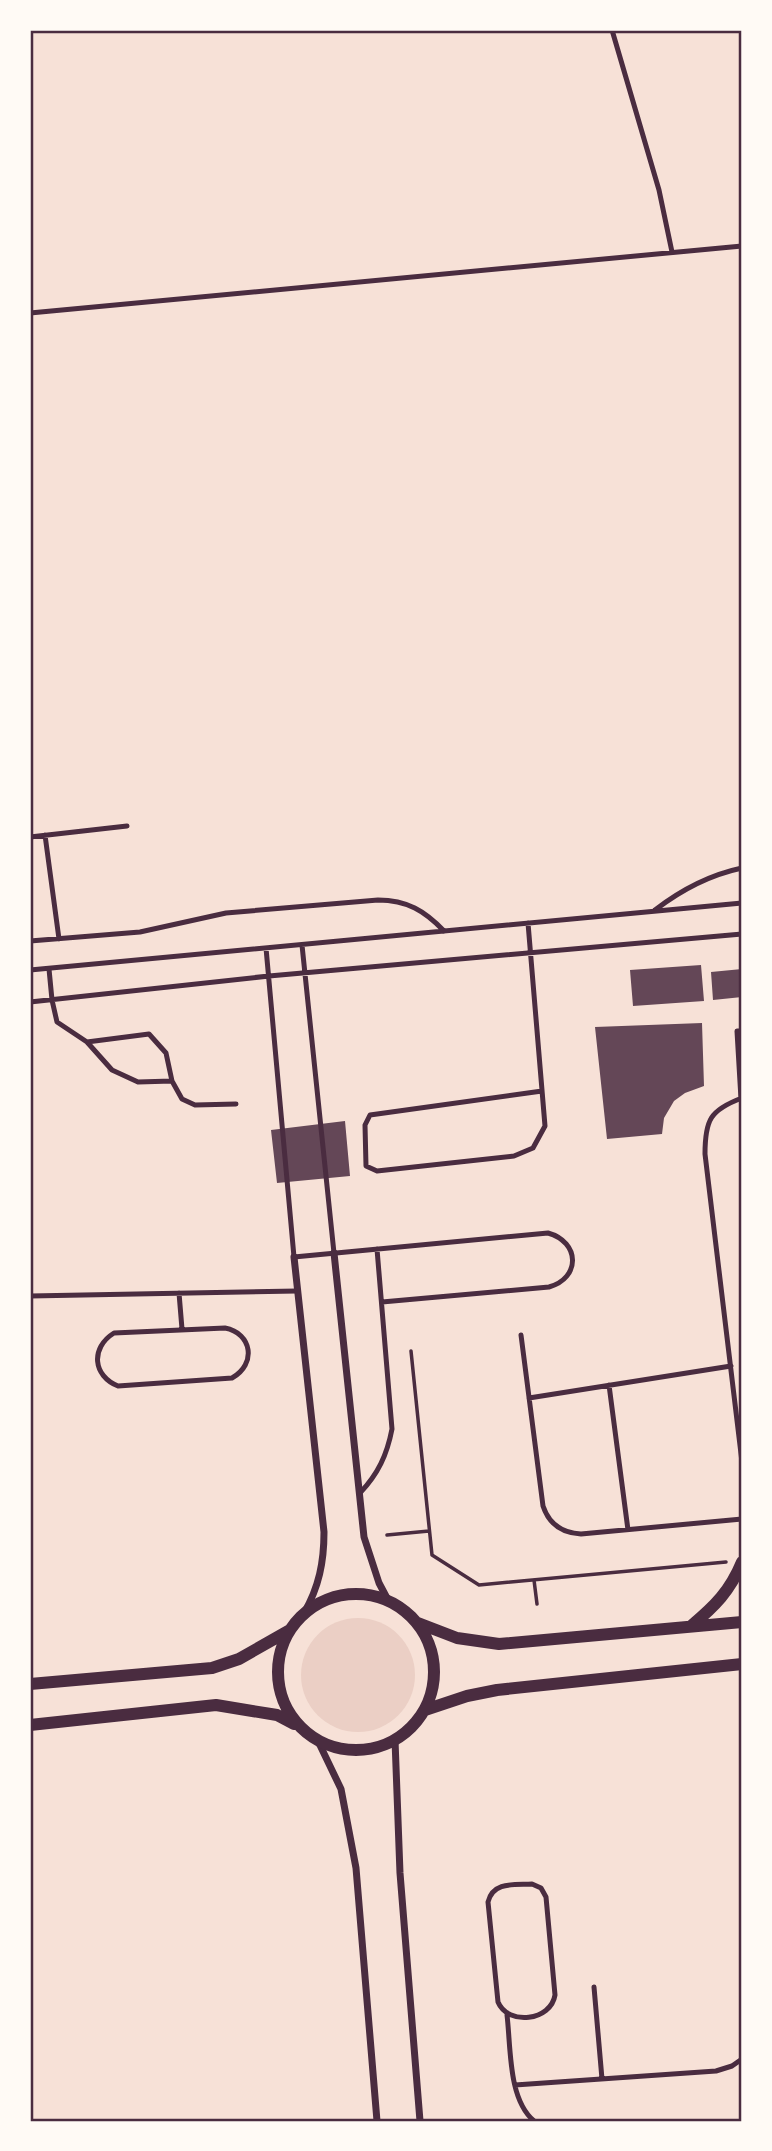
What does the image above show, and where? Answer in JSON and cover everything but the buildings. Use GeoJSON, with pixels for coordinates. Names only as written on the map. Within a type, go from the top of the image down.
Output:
{"type":"FeatureCollection","features":[{"type":"Feature","properties":{"kind":"street"},"geometry":{"type":"LineString","coordinates":[[334,1252],[364,1537],[379,1583],[388,1600]]}},
{"type":"Feature","properties":{"kind":"street"},"geometry":{"type":"LineString","coordinates":[[294,1256],[324,1532],[324,1553],[314,1595],[304,1614],[290,1630],[281,1649],[279,1690],[287,1710],[299,1727]]}},
{"type":"Feature","properties":{"kind":"street"},"geometry":{"type":"LineString","coordinates":[[690,1626],[715,1606],[735,1580],[736,1562]]}},
{"type":"Feature","properties":{"kind":"street"},"geometry":{"type":"LineString","coordinates":[[30,1725],[216,1705],[277,1715],[318,1741],[337,1749],[356,1751],[376,1748],[395,1740],[412,1727],[425,1710],[433,1688],[434,1665],[429,1642],[417,1622],[404,1609],[388,1600],[366,1594],[344,1594],[323,1601],[304,1614]]}},
{"type":"Feature","properties":{"kind":"street"},"geometry":{"type":"LineString","coordinates":[[417,1622],[457,1638],[499,1644],[742,1622]]}},
{"type":"Feature","properties":{"kind":"street"},"geometry":{"type":"LineString","coordinates":[[30,1684],[212,1668],[239,1659],[290,1630]]}},
{"type":"Feature","properties":{"kind":"street"},"geometry":{"type":"LineString","coordinates":[[425,1710],[497,1689],[742,1664]]}},
{"type":"Feature","properties":{"kind":"street"},"geometry":{"type":"LineString","coordinates":[[395,1740],[400,1873],[420,2121]]}},
{"type":"Feature","properties":{"kind":"street"},"geometry":{"type":"LineString","coordinates":[[318,1741],[341,1789],[356,1868],[377,2121]]}},
{"type":"Feature","properties":{"kind":"lane"},"geometry":{"type":"LineString","coordinates":[[612,30],[656,178],[672,252]]}},
{"type":"Feature","properties":{"kind":"lane"},"geometry":{"type":"LineString","coordinates":[[30,313],[742,246]]}},
{"type":"Feature","properties":{"kind":"lane"},"geometry":{"type":"LineString","coordinates":[[30,836],[127,826]]}},
{"type":"Feature","properties":{"kind":"lane"},"geometry":{"type":"LineString","coordinates":[[45,835],[59,939]]}},
{"type":"Feature","properties":{"kind":"lane"},"geometry":{"type":"LineString","coordinates":[[653,911],[693,885],[712,876],[742,868]]}},
{"type":"Feature","properties":{"kind":"lane"},"geometry":{"type":"LineString","coordinates":[[30,942],[140,932],[226,913],[378,900],[413,906],[432,918],[444,931]]}},
{"type":"Feature","properties":{"kind":"lane"},"geometry":{"type":"LineString","coordinates":[[30,971],[742,903]]}},
{"type":"Feature","properties":{"kind":"lane"},"geometry":{"type":"LineString","coordinates":[[528,923],[545,1126],[533,1148],[514,1156],[377,1171],[366,1166],[365,1125],[370,1115],[542,1091]]}},
{"type":"Feature","properties":{"kind":"lane"},"geometry":{"type":"LineString","coordinates":[[30,1002],[269,976],[742,934]]}},
{"type":"Feature","properties":{"kind":"lane"},"geometry":{"type":"LineString","coordinates":[[302,945],[334,1252]]}},
{"type":"Feature","properties":{"kind":"lane"},"geometry":{"type":"LineString","coordinates":[[266,948],[294,1256],[548,1233],[563,1240],[572,1254],[568,1276],[549,1287],[382,1302]]}},
{"type":"Feature","properties":{"kind":"lane"},"geometry":{"type":"LineString","coordinates":[[49,969],[57,1022],[87,1042],[112,1070],[138,1082],[172,1081]]}},
{"type":"Feature","properties":{"kind":"lane"},"geometry":{"type":"LineString","coordinates":[[742,1031],[737,1031],[741,1099],[718,1109],[705,1130],[705,1154],[742,1462]]}},
{"type":"Feature","properties":{"kind":"lane"},"geometry":{"type":"LineString","coordinates":[[87,1042],[149,1034],[166,1053],[172,1081],[182,1099],[195,1105],[236,1104]]}},
{"type":"Feature","properties":{"kind":"lane"},"geometry":{"type":"LineString","coordinates":[[360,1493],[385,1457],[392,1429],[377,1249]]}},
{"type":"Feature","properties":{"kind":"lane"},"geometry":{"type":"LineString","coordinates":[[30,1296],[298,1291]]}},
{"type":"Feature","properties":{"kind":"lane"},"geometry":{"type":"LineString","coordinates":[[179,1293],[183,1329]]}},
{"type":"Feature","properties":{"kind":"lane"},"geometry":{"type":"LineString","coordinates":[[225,1328],[240,1334],[245,1339],[249,1354],[244,1368],[232,1378],[126,1387],[111,1383],[101,1373],[98,1351],[101,1343],[114,1333],[183,1329],[225,1328]]}},
{"type":"Feature","properties":{"kind":"lane"},"geometry":{"type":"LineString","coordinates":[[521,1335],[542,1506],[552,1524],[561,1530],[581,1534],[742,1519]]}},
{"type":"Feature","properties":{"kind":"lane"},"geometry":{"type":"LineString","coordinates":[[529,1398],[731,1366]]}},
{"type":"Feature","properties":{"kind":"lane"},"geometry":{"type":"LineString","coordinates":[[609,1385],[628,1530]]}},
{"type":"Feature","properties":{"kind":"lane"},"geometry":{"type":"LineString","coordinates":[[507,2015],[517,2018],[538,2015],[548,2010],[554,2001],[546,1897],[541,1888],[532,1884],[500,1886],[491,1892],[488,1902],[498,2002],[507,2015],[515,2085],[520,2105],[534,2121]]}},
{"type":"Feature","properties":{"kind":"lane"},"geometry":{"type":"LineString","coordinates":[[594,1987],[602,2079]]}},
{"type":"Feature","properties":{"kind":"lane"},"geometry":{"type":"LineString","coordinates":[[515,2085],[716,2071],[732,2066],[742,2059]]}},
{"type":"Feature","properties":{"kind":"path"},"geometry":{"type":"LineString","coordinates":[[411,1351],[432,1555],[480,1585],[736,1562]]}},
{"type":"Feature","properties":{"kind":"path"},"geometry":{"type":"LineString","coordinates":[[387,1535],[429,1531]]}},
{"type":"Feature","properties":{"kind":"path"},"geometry":{"type":"LineString","coordinates":[[534,1580],[537,1604]]}},
{"type":"Feature","properties":{"kind":"shaded area"},"geometry":{"type":"Polygon","coordinates":[[[358,1618],[380,1622],[390,1627],[406,1643],[411,1653],[415,1675],[411,1697],[406,1707],[390,1723],[380,1728],[358,1732],[336,1728],[326,1723],[310,1707],[305,1697],[301,1675],[305,1653],[310,1643],[326,1627],[336,1622],[358,1618]]]}}]}
